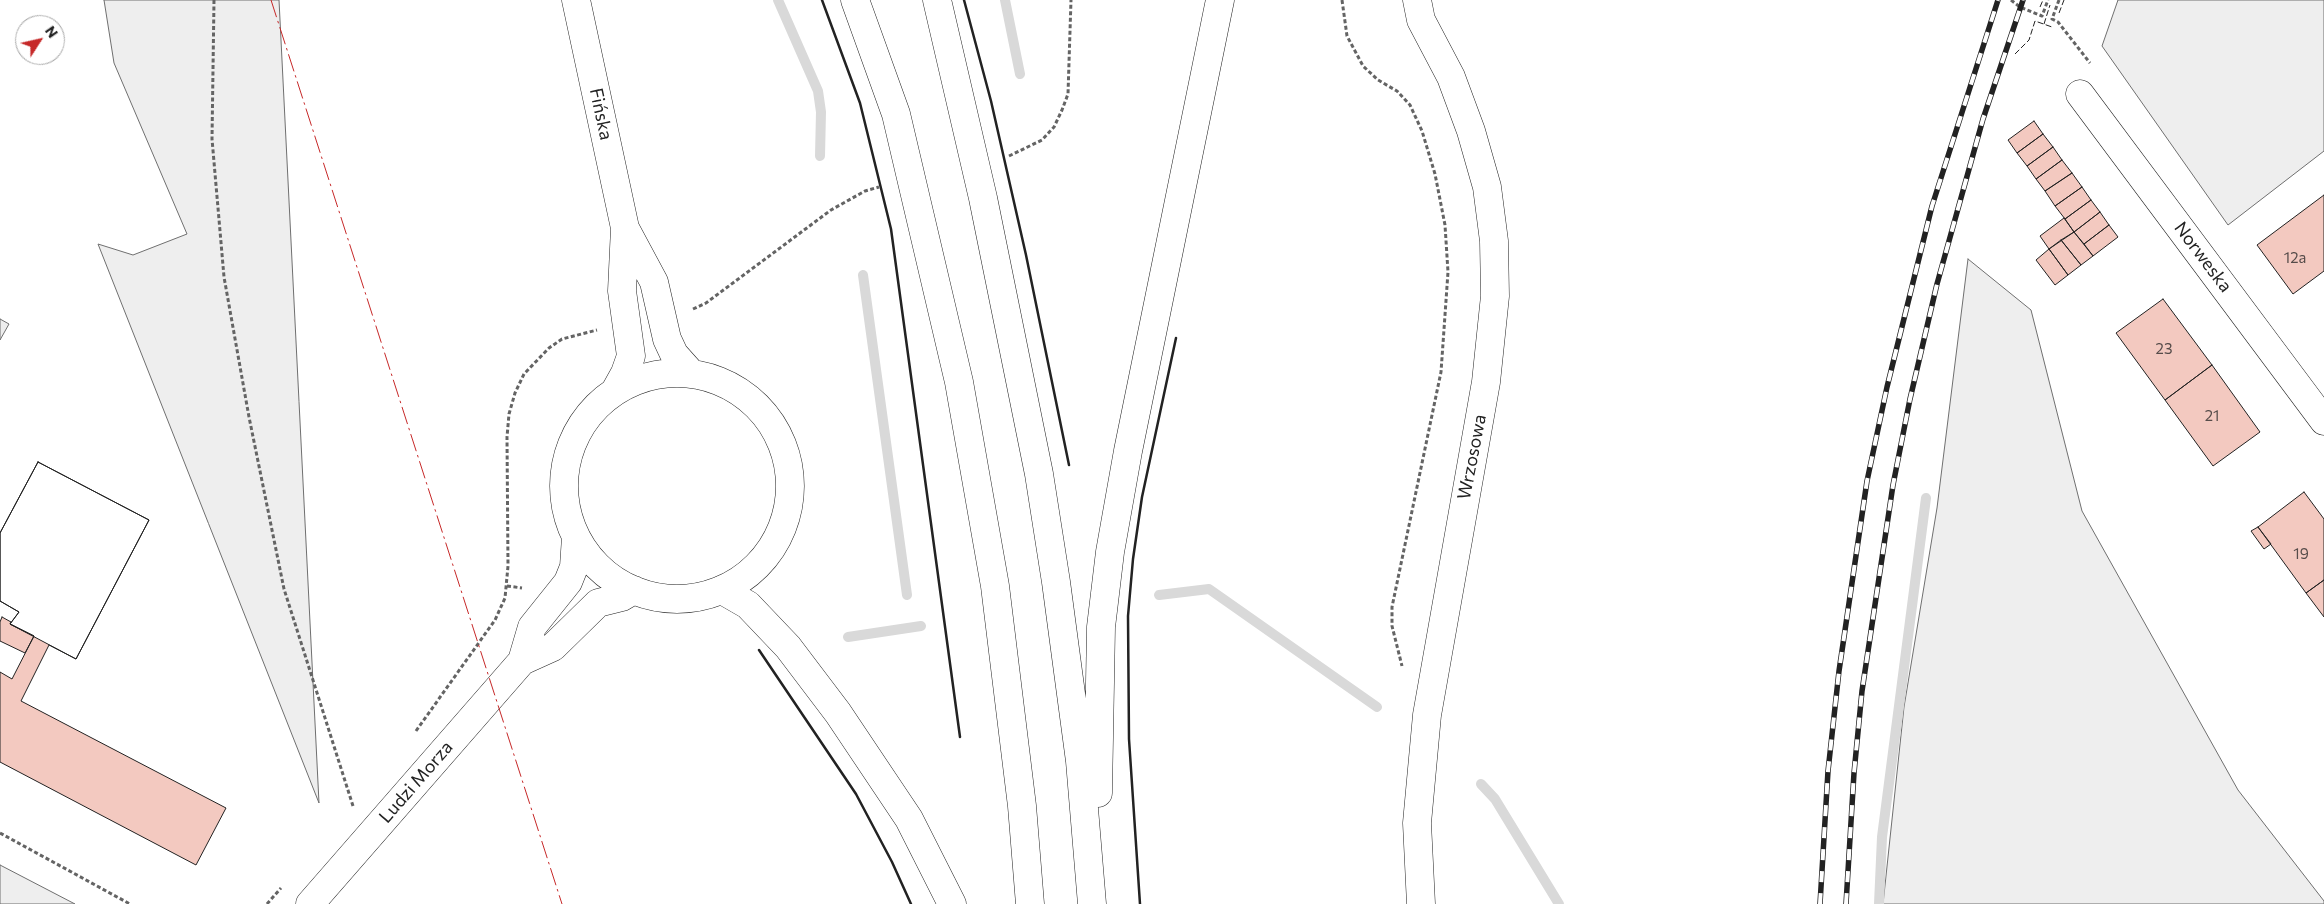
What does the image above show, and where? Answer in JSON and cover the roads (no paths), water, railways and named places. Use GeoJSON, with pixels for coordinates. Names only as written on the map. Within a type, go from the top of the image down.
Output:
{"type":"FeatureCollection","features":[{"type":"Feature","properties":{"kind":"main road","name":"Fińska"},"geometry":{"type":"LineString","coordinates":[[576,0],[625,228],[622,291],[631,356],[626,373],[615,391]]}},
{"type":"Feature","properties":{"kind":"main road"},"geometry":{"type":"LineString","coordinates":[[855,0],[896,114],[958,382],[995,586],[1022,806],[1030,904]]}},
{"type":"Feature","properties":{"kind":"main road"},"geometry":{"type":"LineString","coordinates":[[937,0],[983,198],[1039,474],[1056,582],[1080,761],[1092,904]]}},
{"type":"Feature","properties":{"kind":"main road"},"geometry":{"type":"LineString","coordinates":[[1096,904],[1101,627],[1110,552],[1128,451],[1220,0]]}},
{"type":"Feature","properties":{"kind":"main road","name":"Wrzosowa"},"geometry":{"type":"LineString","coordinates":[[1399,0],[1419,10],[1451,77],[1471,131],[1484,177],[1494,240],[1495,296],[1486,382],[1427,715],[1417,823],[1421,904]]}},
{"type":"Feature","properties":{"kind":"main road","name":"Norweska"},"geometry":{"type":"LineString","coordinates":[[2080,94],[2324,421]]}},
{"type":"Feature","properties":{"kind":"main road","name":"Fińska"},"geometry":{"type":"LineString","coordinates":[[625,228],[654,282],[667,339],[674,354],[691,374]]}},
{"type":"Feature","properties":{"kind":"main road"},"geometry":{"type":"LineString","coordinates":[[691,374],[713,378],[734,388],[752,401],[768,418],[780,438],[788,466],[790,482],[789,504],[783,526],[773,546],[759,564],[742,579],[722,590],[692,598],[673,599],[653,596],[634,590],[600,569],[576,537],[568,515],[564,492],[567,460],[572,445],[582,424],[597,406],[615,391],[651,375],[691,374]]}},
{"type":"Feature","properties":{"kind":"main road","name":"Ludzi Morza"},"geometry":{"type":"LineString","coordinates":[[522,661],[532,627],[568,582],[574,567],[576,537]]}},
{"type":"Feature","properties":{"kind":"main road","name":"Ludzi Morza"},"geometry":{"type":"LineString","coordinates":[[310,904],[522,661],[553,647],[598,603],[622,597],[634,590]]}},
{"type":"Feature","properties":{"kind":"main road"},"geometry":{"type":"LineString","coordinates":[[722,590],[748,606],[788,646],[838,713],[909,820],[952,904]]}},
{"type":"Feature","properties":{"kind":"waterway"},"geometry":{"type":"LineString","coordinates":[[778,0],[818,91],[821,112],[820,156]]}},
{"type":"Feature","properties":{"kind":"waterway"},"geometry":{"type":"LineString","coordinates":[[1005,0],[1020,74]]}},
{"type":"Feature","properties":{"kind":"waterway"},"geometry":{"type":"LineString","coordinates":[[863,275],[907,595]]}},
{"type":"Feature","properties":{"kind":"waterway"},"geometry":{"type":"LineString","coordinates":[[1879,904],[1882,837],[1926,498]]}},
{"type":"Feature","properties":{"kind":"waterway"},"geometry":{"type":"LineString","coordinates":[[1159,595],[1209,589],[1377,707]]}},
{"type":"Feature","properties":{"kind":"waterway"},"geometry":{"type":"LineString","coordinates":[[848,637],[921,626]]}},
{"type":"Feature","properties":{"kind":"waterway"},"geometry":{"type":"LineString","coordinates":[[1481,784],[1495,799],[1559,904]]}},
{"type":"Feature","properties":{"kind":"railway"},"geometry":{"type":"LineString","coordinates":[[1820,904],[1828,771],[1839,671],[1867,481],[1887,387],[1932,206],[1998,0]]}},
{"type":"Feature","properties":{"kind":"railway"},"geometry":{"type":"LineString","coordinates":[[1846,904],[1854,773],[1862,691],[1893,485],[1910,399],[1937,284],[1983,119],[2023,0]]}}]}
